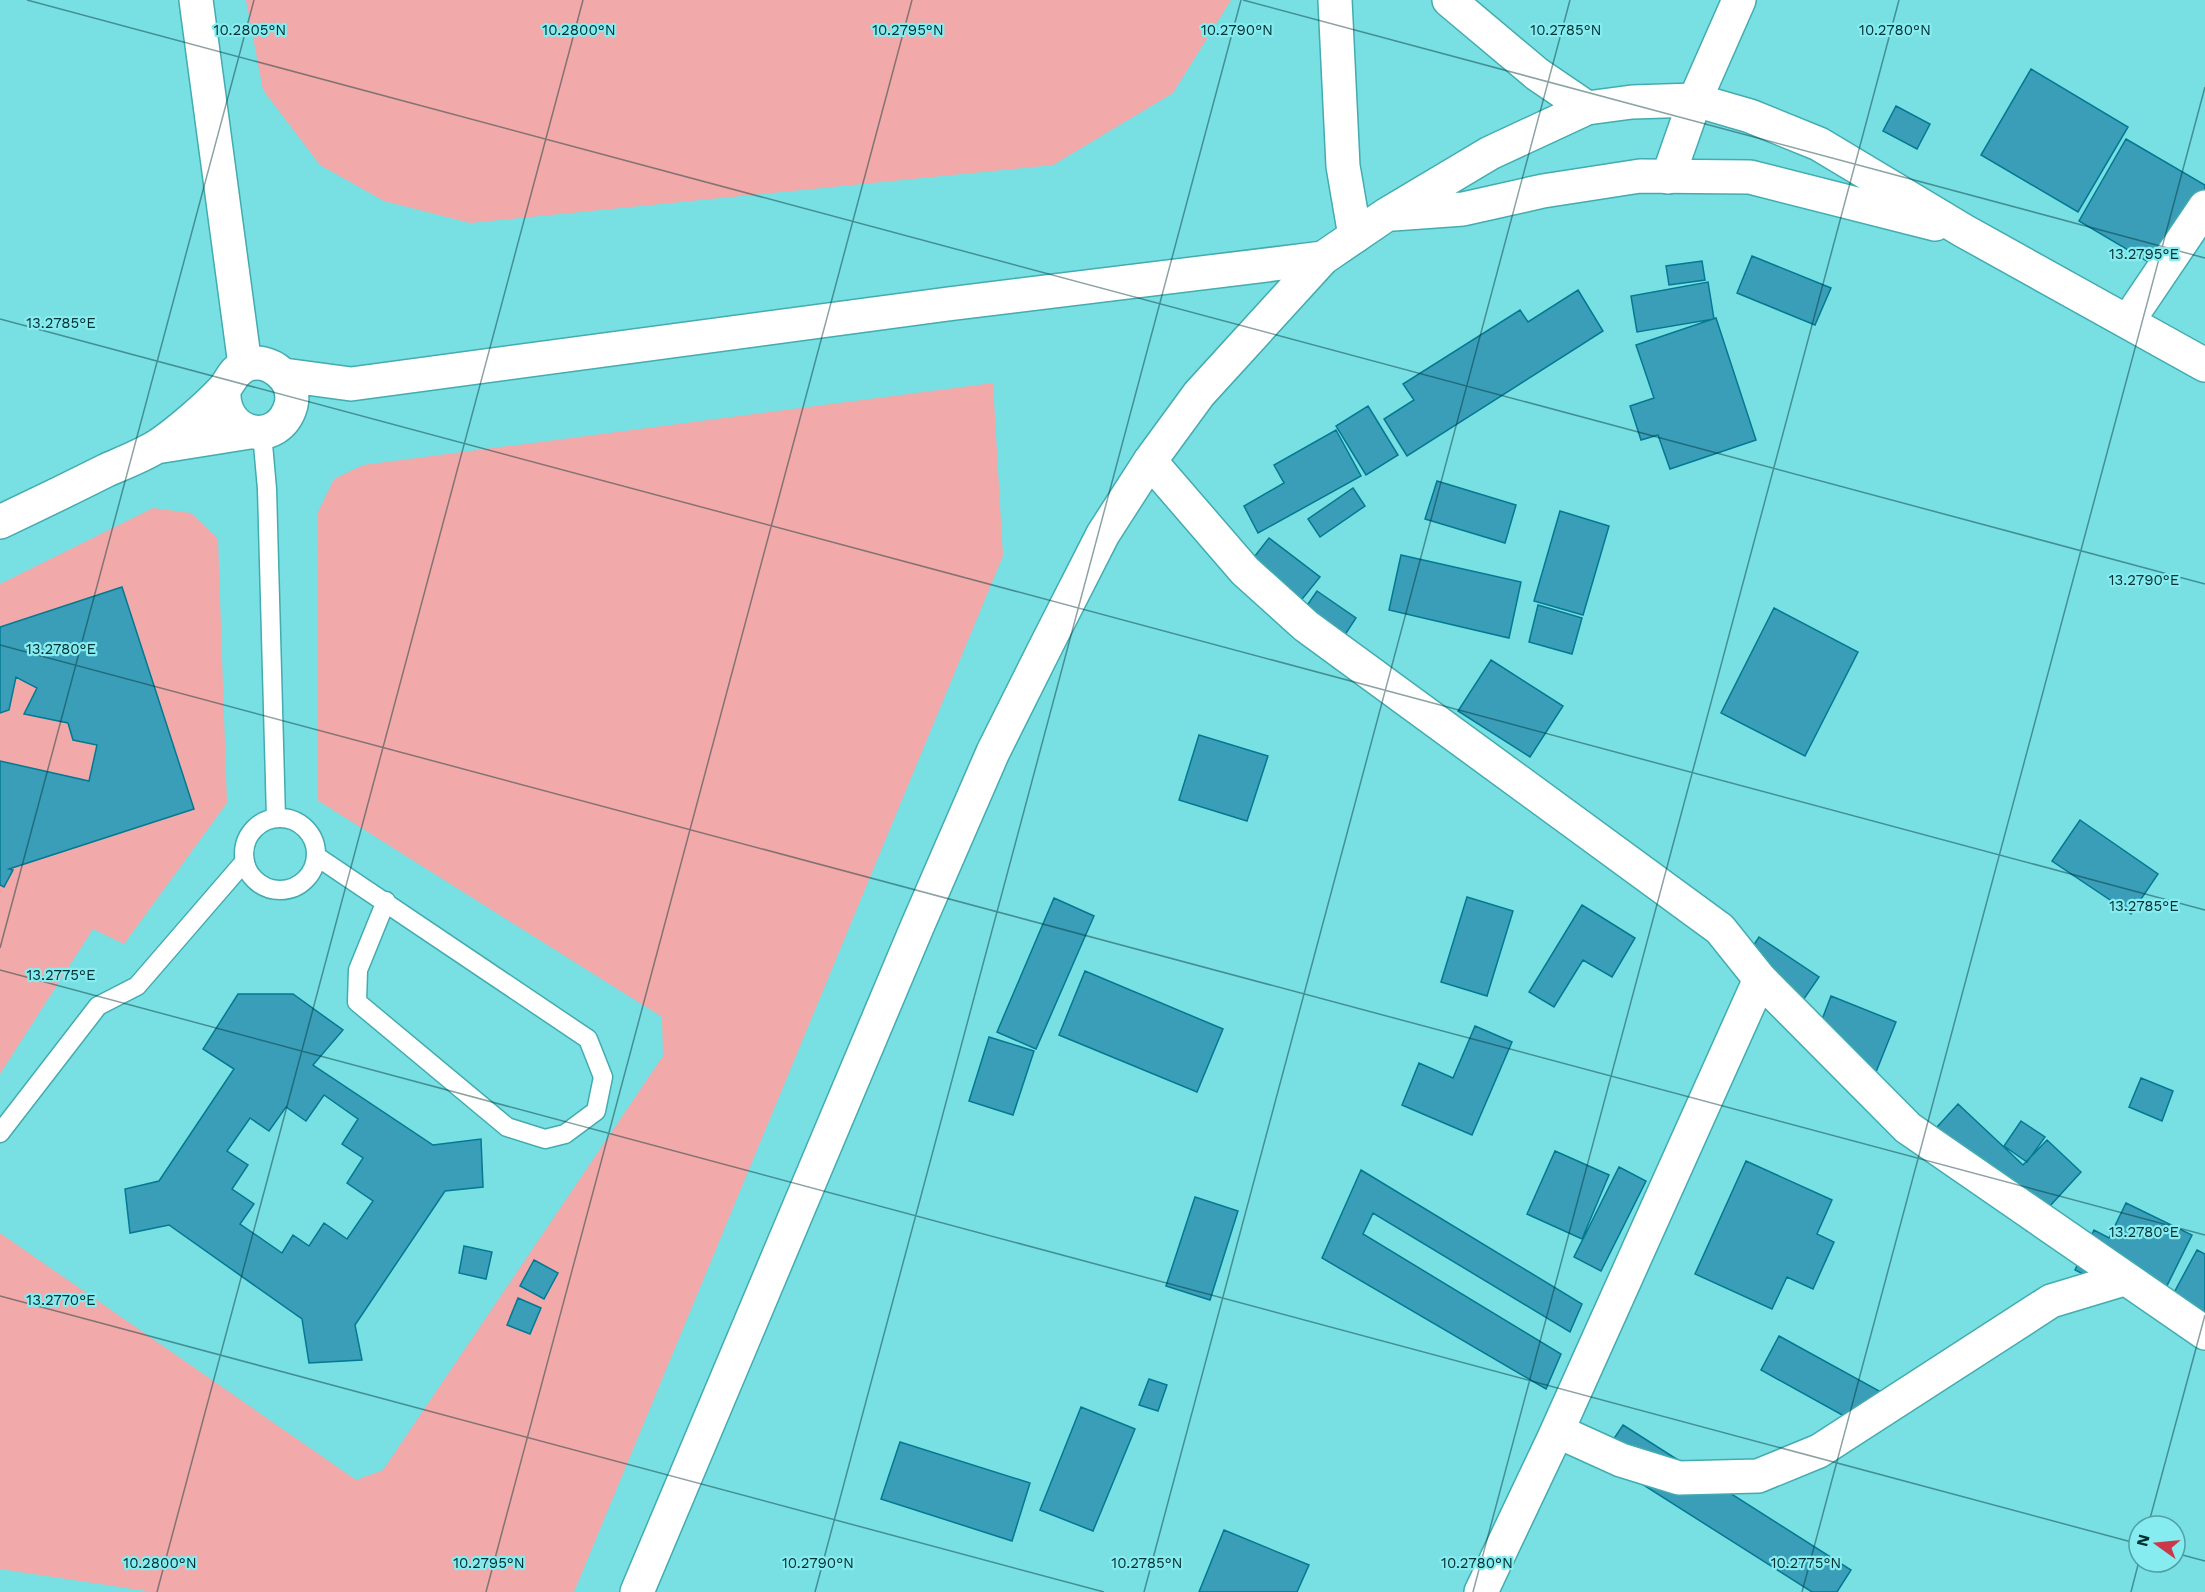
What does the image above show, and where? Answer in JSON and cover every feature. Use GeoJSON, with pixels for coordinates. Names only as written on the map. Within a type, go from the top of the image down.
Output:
{"type":"FeatureCollection","features":[{"type":"Feature","properties":{"kind":"street"},"geometry":{"type":"LineString","coordinates":[[196,0],[245,365]]}},
{"type":"Feature","properties":{"kind":"street"},"geometry":{"type":"LineString","coordinates":[[1335,0],[1343,166],[1355,236]]}},
{"type":"Feature","properties":{"kind":"street"},"geometry":{"type":"LineString","coordinates":[[1449,0],[1537,74],[1587,108]]}},
{"type":"Feature","properties":{"kind":"street"},"geometry":{"type":"LineString","coordinates":[[1668,177],[1695,100],[1739,0]]}},
{"type":"Feature","properties":{"kind":"street"},"geometry":{"type":"LineString","coordinates":[[636,1592],[839,1106],[993,752],[1103,534],[1150,461],[1199,394],[1323,258],[1386,215],[1490,153],[1587,108],[1632,102],[1695,100],[1750,116],[1819,144],[1964,231],[2205,365]]}},
{"type":"Feature","properties":{"kind":"street"},"geometry":{"type":"LineString","coordinates":[[1386,215],[1464,209],[1543,191],[1640,176],[1750,177],[1964,231]]}},
{"type":"Feature","properties":{"kind":"street"},"geometry":{"type":"LineString","coordinates":[[2128,321],[2205,207]]}},
{"type":"Feature","properties":{"kind":"street"},"geometry":{"type":"LineString","coordinates":[[284,375],[291,389],[291,403],[266,427],[237,427],[228,416],[223,403],[224,390],[231,375],[245,365],[266,364],[284,375],[351,384],[936,305],[1323,258]]}},
{"type":"Feature","properties":{"kind":"street"},"geometry":{"type":"LineString","coordinates":[[156,447],[266,427],[351,384]]}},
{"type":"Feature","properties":{"kind":"street"},"geometry":{"type":"LineString","coordinates":[[0,522],[156,447],[224,390]]}},
{"type":"Feature","properties":{"kind":"street"},"geometry":{"type":"LineString","coordinates":[[1150,461],[1245,571],[1306,626],[1720,929],[1761,980],[1908,1128],[2205,1333]]}},
{"type":"Feature","properties":{"kind":"street"},"geometry":{"type":"LineString","coordinates":[[1481,1592],[1557,1431],[1761,980]]}},
{"type":"Feature","properties":{"kind":"street"},"geometry":{"type":"LineString","coordinates":[[1557,1431],[1620,1460],[1679,1478],[1758,1476],[1819,1451],[2051,1301],[2124,1279]]}},
{"type":"Feature","properties":{"kind":"lane"},"geometry":{"type":"LineString","coordinates":[[266,427],[276,818]]}},
{"type":"Feature","properties":{"kind":"lane"},"geometry":{"type":"LineString","coordinates":[[276,818],[292,819],[305,827],[314,841],[316,856],[311,873],[299,885],[283,890],[266,887],[252,877],[245,861],[244,846],[251,832],[262,822],[276,818]]}},
{"type":"Feature","properties":{"kind":"lane"},"geometry":{"type":"LineString","coordinates":[[316,856],[386,901],[588,1039],[603,1077],[596,1111],[565,1134],[545,1139],[507,1127],[357,1002],[358,970],[386,901]]}},
{"type":"Feature","properties":{"kind":"lane"},"geometry":{"type":"LineString","coordinates":[[0,1133],[98,1006],[137,986],[245,861]]}},
{"type":"Feature","properties":{"kind":"shaded area"},"geometry":{"type":"Polygon","coordinates":[[[246,0],[1231,0],[1173,93],[1053,165],[470,223],[384,201],[320,165],[263,90],[246,0]]]}},
{"type":"Feature","properties":{"kind":"shaded area"},"geometry":{"type":"Polygon","coordinates":[[[993,383],[1003,556],[574,1592],[153,1592],[0,1569],[0,1233],[356,1480],[383,1470],[663,1056],[662,1017],[317,800],[318,512],[334,479],[363,465],[993,383]]]}},
{"type":"Feature","properties":{"kind":"shaded area"},"geometry":{"type":"Polygon","coordinates":[[[153,508],[191,513],[218,539],[227,803],[124,944],[93,929],[0,1074],[0,584],[153,508]]]}},
{"type":"Feature","properties":{"kind":"building"},"geometry":{"type":"Polygon","coordinates":[[[2031,69],[2128,127],[2078,212],[1981,155],[2031,69]]]}},
{"type":"Feature","properties":{"kind":"building"},"geometry":{"type":"Polygon","coordinates":[[[1896,106],[1930,124],[1917,149],[1883,131],[1896,106]]]}},
{"type":"Feature","properties":{"kind":"building"},"geometry":{"type":"Polygon","coordinates":[[[2126,139],[2205,185],[2205,195],[2162,270],[2079,221],[2126,139]]]}},
{"type":"Feature","properties":{"kind":"building"},"geometry":{"type":"Polygon","coordinates":[[[1752,256],[1831,288],[1815,325],[1737,293],[1752,256]]]}},
{"type":"Feature","properties":{"kind":"building"},"geometry":{"type":"Polygon","coordinates":[[[1702,261],[1705,280],[1669,285],[1666,266],[1702,261]]]}},
{"type":"Feature","properties":{"kind":"building"},"geometry":{"type":"Polygon","coordinates":[[[1708,282],[1714,319],[1637,332],[1631,296],[1708,282]]]}},
{"type":"Feature","properties":{"kind":"building"},"geometry":{"type":"Polygon","coordinates":[[[1578,290],[1603,331],[1407,456],[1384,419],[1414,400],[1403,384],[1520,310],[1528,322],[1578,290]]]}},
{"type":"Feature","properties":{"kind":"building"},"geometry":{"type":"Polygon","coordinates":[[[1716,318],[1756,440],[1670,469],[1658,435],[1641,440],[1630,406],[1654,398],[1636,345],[1716,318]]]}},
{"type":"Feature","properties":{"kind":"building"},"geometry":{"type":"Polygon","coordinates":[[[1368,406],[1398,455],[1366,475],[1336,426],[1368,406]]]}},
{"type":"Feature","properties":{"kind":"building"},"geometry":{"type":"Polygon","coordinates":[[[1336,430],[1361,476],[1258,533],[1244,506],[1284,483],[1274,465],[1336,430]]]}},
{"type":"Feature","properties":{"kind":"building"},"geometry":{"type":"Polygon","coordinates":[[[1437,481],[1516,505],[1505,543],[1425,519],[1437,481]]]}},
{"type":"Feature","properties":{"kind":"building"},"geometry":{"type":"Polygon","coordinates":[[[1353,488],[1365,506],[1320,537],[1308,519],[1353,488]]]}},
{"type":"Feature","properties":{"kind":"building"},"geometry":{"type":"Polygon","coordinates":[[[1560,511],[1609,526],[1583,615],[1534,601],[1560,511]]]}},
{"type":"Feature","properties":{"kind":"building"},"geometry":{"type":"Polygon","coordinates":[[[1269,538],[1320,577],[1290,614],[1240,575],[1269,538]]]}},
{"type":"Feature","properties":{"kind":"building"},"geometry":{"type":"Polygon","coordinates":[[[1401,555],[1521,582],[1509,638],[1389,610],[1401,555]]]}},
{"type":"Feature","properties":{"kind":"building"},"geometry":{"type":"Polygon","coordinates":[[[122,587],[194,809],[9,869],[13,870],[4,887],[0,885],[0,761],[89,781],[97,745],[73,740],[68,723],[24,714],[37,688],[16,677],[9,710],[0,713],[0,627],[122,587]]]}},
{"type":"Feature","properties":{"kind":"building"},"geometry":{"type":"Polygon","coordinates":[[[1317,591],[1356,618],[1337,647],[1297,620],[1317,591]]]}},
{"type":"Feature","properties":{"kind":"building"},"geometry":{"type":"Polygon","coordinates":[[[1538,605],[1582,618],[1572,654],[1529,642],[1538,605]]]}},
{"type":"Feature","properties":{"kind":"building"},"geometry":{"type":"Polygon","coordinates":[[[1774,608],[1858,652],[1805,756],[1721,713],[1774,608]]]}},
{"type":"Feature","properties":{"kind":"building"},"geometry":{"type":"Polygon","coordinates":[[[1491,660],[1563,706],[1530,757],[1458,711],[1491,660]]]}},
{"type":"Feature","properties":{"kind":"building"},"geometry":{"type":"Polygon","coordinates":[[[1199,735],[1268,756],[1247,821],[1179,800],[1199,735]]]}},
{"type":"Feature","properties":{"kind":"building"},"geometry":{"type":"Polygon","coordinates":[[[2080,820],[2158,874],[2131,914],[2052,861],[2080,820]]]}},
{"type":"Feature","properties":{"kind":"building"},"geometry":{"type":"Polygon","coordinates":[[[1467,897],[1513,911],[1487,996],[1441,982],[1467,897]]]}},
{"type":"Feature","properties":{"kind":"building"},"geometry":{"type":"Polygon","coordinates":[[[1054,898],[1094,916],[1036,1049],[997,1032],[1054,898]]]}},
{"type":"Feature","properties":{"kind":"building"},"geometry":{"type":"Polygon","coordinates":[[[1582,905],[1635,938],[1612,977],[1583,960],[1554,1007],[1529,992],[1582,905]]]}},
{"type":"Feature","properties":{"kind":"building"},"geometry":{"type":"Polygon","coordinates":[[[1759,937],[1819,977],[1799,1006],[1740,966],[1759,937]]]}},
{"type":"Feature","properties":{"kind":"building"},"geometry":{"type":"Polygon","coordinates":[[[1085,971],[1223,1029],[1197,1092],[1059,1035],[1085,971]]]}},
{"type":"Feature","properties":{"kind":"building"},"geometry":{"type":"Polygon","coordinates":[[[238,994],[293,994],[343,1030],[313,1065],[433,1145],[481,1139],[483,1187],[445,1191],[355,1325],[362,1360],[309,1363],[302,1319],[169,1225],[130,1233],[125,1189],[159,1181],[234,1069],[203,1049],[238,994]],[[324,1095],[306,1121],[286,1107],[269,1131],[250,1118],[227,1151],[248,1165],[232,1189],[254,1204],[240,1224],[282,1253],[293,1235],[309,1246],[324,1223],[347,1239],[373,1201],[347,1183],[363,1158],[342,1144],[358,1119],[324,1095]]]}},
{"type":"Feature","properties":{"kind":"building"},"geometry":{"type":"Polygon","coordinates":[[[1831,996],[1896,1022],[1874,1077],[1810,1051],[1831,996]]]}},
{"type":"Feature","properties":{"kind":"building"},"geometry":{"type":"Polygon","coordinates":[[[1475,1026],[1512,1042],[1472,1135],[1402,1105],[1419,1063],[1453,1078],[1475,1026]]]}},
{"type":"Feature","properties":{"kind":"building"},"geometry":{"type":"Polygon","coordinates":[[[989,1037],[1034,1051],[1013,1115],[969,1101],[989,1037]]]}},
{"type":"Feature","properties":{"kind":"building"},"geometry":{"type":"Polygon","coordinates":[[[2141,1078],[2173,1091],[2162,1121],[2129,1107],[2141,1078]]]}},
{"type":"Feature","properties":{"kind":"building"},"geometry":{"type":"Polygon","coordinates":[[[1958,1104],[2023,1165],[2047,1140],[2081,1172],[2027,1231],[1927,1138],[1958,1104]]]}},
{"type":"Feature","properties":{"kind":"building"},"geometry":{"type":"Polygon","coordinates":[[[2021,1121],[2045,1137],[2027,1162],[2004,1146],[2021,1121]]]}},
{"type":"Feature","properties":{"kind":"building"},"geometry":{"type":"Polygon","coordinates":[[[1555,1151],[1609,1175],[1582,1239],[1527,1214],[1555,1151]]]}},
{"type":"Feature","properties":{"kind":"building"},"geometry":{"type":"Polygon","coordinates":[[[1746,1161],[1832,1200],[1817,1234],[1834,1242],[1813,1289],[1787,1277],[1772,1309],[1695,1274],[1746,1161]]]}},
{"type":"Feature","properties":{"kind":"building"},"geometry":{"type":"Polygon","coordinates":[[[1619,1167],[1646,1181],[1601,1271],[1574,1257],[1619,1167]]]}},
{"type":"Feature","properties":{"kind":"building"},"geometry":{"type":"Polygon","coordinates":[[[1361,1170],[1582,1304],[1570,1332],[1373,1213],[1363,1234],[1561,1354],[1546,1389],[1322,1258],[1361,1170]]]}},
{"type":"Feature","properties":{"kind":"building"},"geometry":{"type":"Polygon","coordinates":[[[1195,1197],[1238,1211],[1210,1300],[1166,1286],[1195,1197]]]}},
{"type":"Feature","properties":{"kind":"building"},"geometry":{"type":"Polygon","coordinates":[[[2126,1203],[2192,1235],[2155,1310],[2075,1270],[2094,1230],[2109,1238],[2126,1203]]]}},
{"type":"Feature","properties":{"kind":"building"},"geometry":{"type":"Polygon","coordinates":[[[464,1246],[492,1252],[486,1279],[459,1273],[464,1246]]]}},
{"type":"Feature","properties":{"kind":"building"},"geometry":{"type":"Polygon","coordinates":[[[2197,1250],[2205,1254],[2205,1338],[2162,1315],[2197,1250]]]}},
{"type":"Feature","properties":{"kind":"building"},"geometry":{"type":"Polygon","coordinates":[[[534,1260],[558,1273],[544,1299],[520,1286],[534,1260]]]}},
{"type":"Feature","properties":{"kind":"building"},"geometry":{"type":"Polygon","coordinates":[[[518,1298],[541,1308],[530,1334],[507,1325],[518,1298]]]}},
{"type":"Feature","properties":{"kind":"building"},"geometry":{"type":"Polygon","coordinates":[[[1779,1336],[1881,1392],[1862,1426],[1761,1370],[1779,1336]]]}},
{"type":"Feature","properties":{"kind":"building"},"geometry":{"type":"Polygon","coordinates":[[[1149,1379],[1167,1385],[1158,1411],[1139,1405],[1149,1379]]]}},
{"type":"Feature","properties":{"kind":"building"},"geometry":{"type":"Polygon","coordinates":[[[1081,1407],[1135,1429],[1093,1531],[1040,1510],[1081,1407]]]}},
{"type":"Feature","properties":{"kind":"building"},"geometry":{"type":"Polygon","coordinates":[[[1623,1425],[1851,1570],[1837,1592],[1812,1592],[1601,1458],[1623,1425]]]}},
{"type":"Feature","properties":{"kind":"building"},"geometry":{"type":"Polygon","coordinates":[[[900,1442],[1030,1483],[1012,1541],[881,1499],[900,1442]]]}},
{"type":"Feature","properties":{"kind":"building"},"geometry":{"type":"Polygon","coordinates":[[[1224,1530],[1309,1565],[1297,1592],[1199,1592],[1224,1530]]]}}]}
